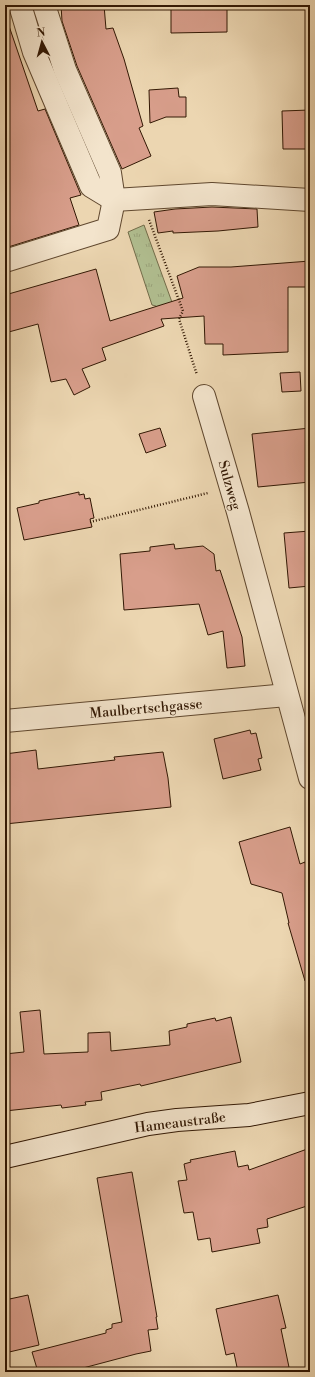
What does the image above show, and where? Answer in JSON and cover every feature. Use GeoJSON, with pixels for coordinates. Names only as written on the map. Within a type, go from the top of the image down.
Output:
{"type":"FeatureCollection","features":[{"type":"Feature","properties":{"kind":"street"},"geometry":{"type":"LineString","coordinates":[[20,5],[34,52],[91,186],[114,200],[212,194],[310,200]]}},
{"type":"Feature","properties":{"kind":"street"},"geometry":{"type":"LineString","coordinates":[[5,261],[108,229],[114,200],[110,173],[65,70],[44,5]]}},
{"type":"Feature","properties":{"kind":"street","name":"Sulzweg"},"geometry":{"type":"LineString","coordinates":[[204,396],[231,487],[310,778]]}},
{"type":"Feature","properties":{"kind":"street","name":"Maulbertschgasse"},"geometry":{"type":"LineString","coordinates":[[5,721],[287,695]]}},
{"type":"Feature","properties":{"kind":"street","name":"Hameaustraße"},"geometry":{"type":"LineString","coordinates":[[5,1157],[148,1124],[177,1120],[249,1115],[310,1103]]}},
{"type":"Feature","properties":{"kind":"path"},"geometry":{"type":"LineString","coordinates":[[142,198],[149,223],[183,311],[179,319],[204,396]]}},
{"type":"Feature","properties":{"kind":"path"},"geometry":{"type":"LineString","coordinates":[[90,522],[231,487]]}},
{"type":"Feature","properties":{"kind":"green space"},"geometry":{"type":"Polygon","coordinates":[[[144,225],[173,305],[161,320],[156,306],[152,305],[128,232],[144,225]]]}},
{"type":"Feature","properties":{"kind":"building"},"geometry":{"type":"Polygon","coordinates":[[[61,5],[104,5],[106,29],[113,28],[124,59],[143,126],[139,128],[151,156],[122,169],[77,66],[62,21],[61,5]]]}},
{"type":"Feature","properties":{"kind":"building"},"geometry":{"type":"Polygon","coordinates":[[[171,5],[227,5],[227,32],[171,33],[171,5]]]}},
{"type":"Feature","properties":{"kind":"building"},"geometry":{"type":"Polygon","coordinates":[[[8,23],[38,111],[45,109],[81,195],[70,198],[79,225],[5,248],[5,24],[8,23]]]}},
{"type":"Feature","properties":{"kind":"building"},"geometry":{"type":"Polygon","coordinates":[[[178,88],[179,97],[186,97],[186,117],[166,117],[150,123],[149,90],[178,88]]]}},
{"type":"Feature","properties":{"kind":"building"},"geometry":{"type":"Polygon","coordinates":[[[310,110],[310,149],[283,149],[282,111],[310,110]]]}},
{"type":"Feature","properties":{"kind":"building"},"geometry":{"type":"Polygon","coordinates":[[[212,207],[257,209],[258,227],[218,231],[173,233],[173,231],[158,233],[154,212],[212,207]]]}},
{"type":"Feature","properties":{"kind":"building"},"geometry":{"type":"Polygon","coordinates":[[[310,261],[310,287],[288,287],[288,352],[223,355],[223,344],[205,344],[204,316],[161,319],[164,326],[102,348],[106,360],[82,369],[90,387],[74,395],[66,379],[51,382],[38,324],[5,333],[5,295],[96,269],[110,321],[183,298],[177,276],[199,267],[231,267],[310,261]]]}},
{"type":"Feature","properties":{"kind":"building"},"geometry":{"type":"Polygon","coordinates":[[[300,372],[301,391],[282,392],[280,373],[300,372]]]}},
{"type":"Feature","properties":{"kind":"building"},"geometry":{"type":"Polygon","coordinates":[[[160,428],[166,446],[146,453],[139,434],[160,428]]]}},
{"type":"Feature","properties":{"kind":"building"},"geometry":{"type":"Polygon","coordinates":[[[310,428],[310,482],[258,487],[252,434],[310,428]]]}},
{"type":"Feature","properties":{"kind":"building"},"geometry":{"type":"Polygon","coordinates":[[[79,492],[79,495],[84,494],[85,499],[90,498],[94,518],[90,519],[92,527],[24,540],[17,508],[39,503],[39,501],[79,492]]]}},
{"type":"Feature","properties":{"kind":"building"},"geometry":{"type":"Polygon","coordinates":[[[310,531],[310,586],[289,588],[284,533],[310,531]]]}},
{"type":"Feature","properties":{"kind":"building"},"geometry":{"type":"Polygon","coordinates":[[[174,544],[175,549],[203,546],[214,554],[216,571],[220,570],[242,637],[245,666],[227,668],[223,631],[208,635],[199,604],[124,610],[120,554],[150,551],[150,547],[174,544]]]}},
{"type":"Feature","properties":{"kind":"building"},"geometry":{"type":"Polygon","coordinates":[[[250,730],[251,734],[256,733],[262,758],[258,759],[261,770],[223,779],[214,739],[250,730]]]}},
{"type":"Feature","properties":{"kind":"building"},"geometry":{"type":"Polygon","coordinates":[[[36,750],[38,769],[115,760],[114,757],[163,752],[168,778],[171,807],[5,824],[5,754],[36,750]]]}},
{"type":"Feature","properties":{"kind":"building"},"geometry":{"type":"Polygon","coordinates":[[[290,827],[300,864],[305,862],[310,885],[310,980],[305,981],[288,923],[282,893],[251,884],[239,842],[290,827]]]}},
{"type":"Feature","properties":{"kind":"building"},"geometry":{"type":"Polygon","coordinates":[[[40,1010],[44,1054],[88,1052],[88,1033],[110,1032],[111,1051],[170,1045],[169,1031],[187,1027],[187,1024],[215,1018],[216,1021],[231,1017],[241,1062],[141,1086],[140,1084],[101,1092],[102,1100],[85,1102],[86,1105],[62,1108],[61,1105],[5,1111],[5,1054],[24,1052],[20,1012],[40,1010]]]}},
{"type":"Feature","properties":{"kind":"building"},"geometry":{"type":"Polygon","coordinates":[[[310,1148],[310,1205],[267,1219],[268,1227],[257,1229],[260,1243],[212,1252],[210,1238],[198,1240],[193,1212],[184,1213],[178,1181],[187,1180],[184,1164],[191,1162],[190,1160],[235,1151],[238,1167],[248,1165],[249,1170],[310,1148]]]}},
{"type":"Feature","properties":{"kind":"building"},"geometry":{"type":"Polygon","coordinates":[[[132,1172],[157,1317],[158,1329],[148,1330],[151,1351],[68,1372],[38,1372],[32,1352],[106,1333],[106,1330],[112,1328],[112,1324],[122,1322],[97,1178],[132,1172]]]}},
{"type":"Feature","properties":{"kind":"building"},"geometry":{"type":"Polygon","coordinates":[[[28,1295],[39,1345],[5,1353],[5,1300],[28,1295]]]}},
{"type":"Feature","properties":{"kind":"building"},"geometry":{"type":"Polygon","coordinates":[[[278,1295],[286,1328],[281,1329],[290,1372],[238,1372],[234,1353],[226,1355],[216,1309],[278,1295]]]}}]}
